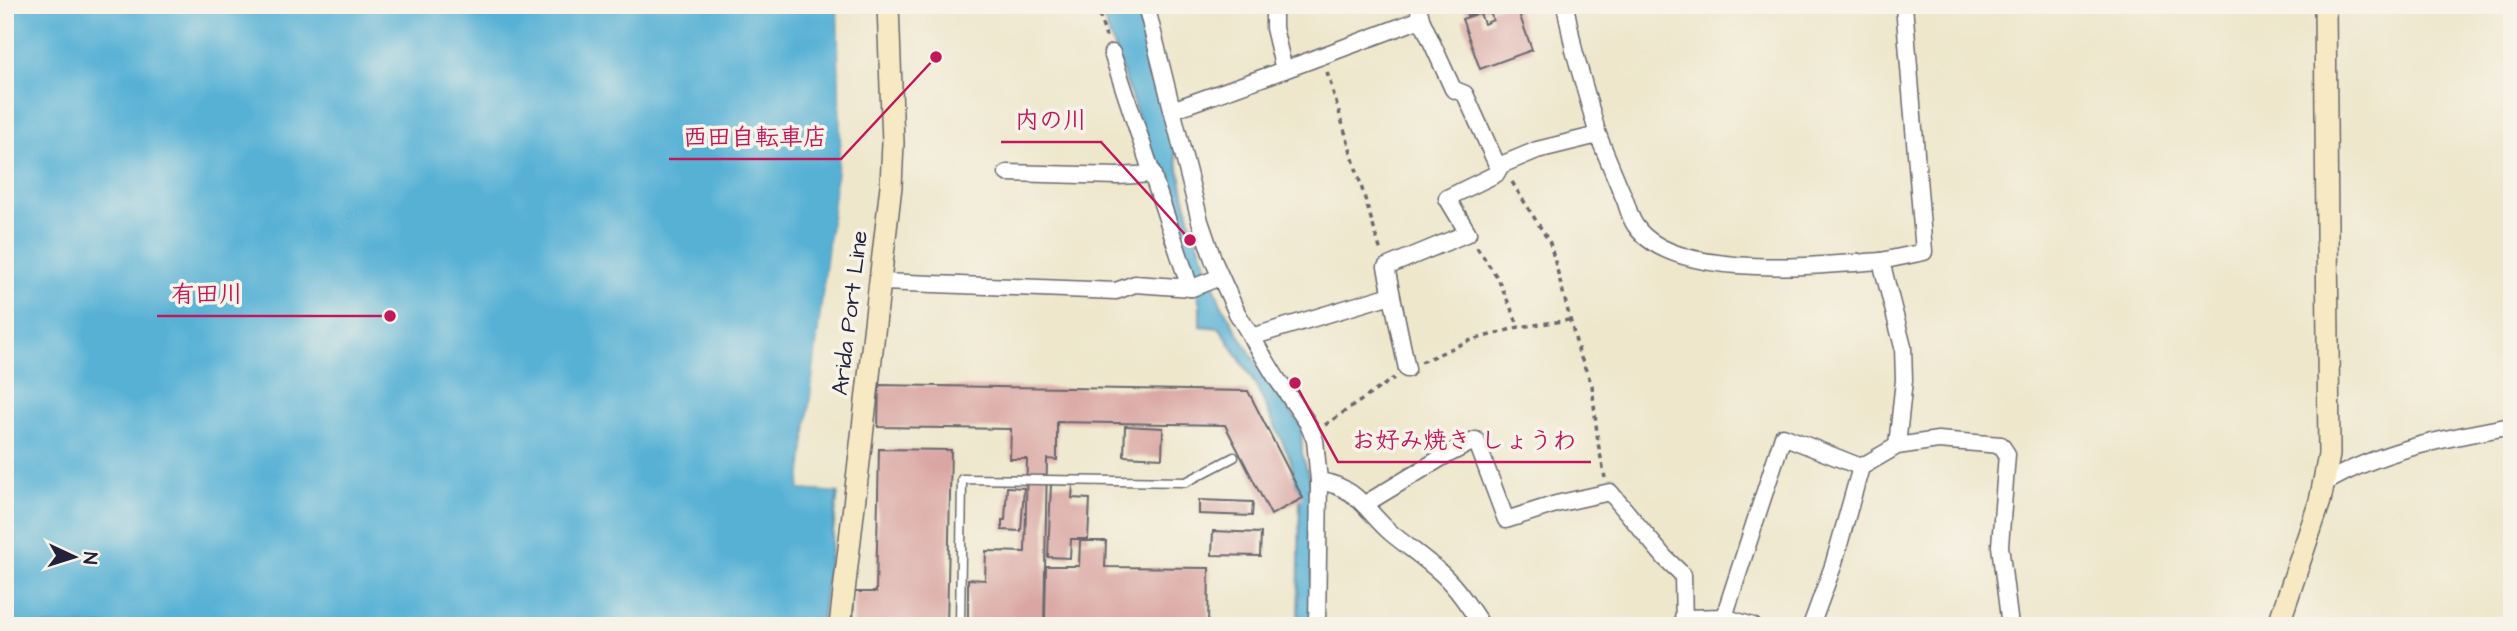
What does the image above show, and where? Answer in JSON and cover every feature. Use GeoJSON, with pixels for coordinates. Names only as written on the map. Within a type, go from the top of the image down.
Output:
{"type":"FeatureCollection","features":[{"type":"Feature","properties":{"kind":"street","name":"Arida Port Line"},"geometry":{"type":"LineString","coordinates":[[840,626],[890,197],[893,143],[888,5]]}},
{"type":"Feature","properties":{"kind":"street"},"geometry":{"type":"LineString","coordinates":[[1146,5],[1200,221],[1218,278],[1251,337],[1312,433],[1319,481],[1317,626]]}},
{"type":"Feature","properties":{"kind":"street"},"geometry":{"type":"LineString","coordinates":[[1274,5],[1274,28],[1284,70]]}},
{"type":"Feature","properties":{"kind":"street"},"geometry":{"type":"LineString","coordinates":[[1565,5],[1574,50],[1598,135],[1635,225],[1646,238],[1674,253],[1692,259],[1732,265],[1881,261],[1924,252],[1904,5]]}},
{"type":"Feature","properties":{"kind":"street"},"geometry":{"type":"LineString","coordinates":[[2278,626],[2325,483],[2330,437],[2325,5]]}},
{"type":"Feature","properties":{"kind":"street"},"geometry":{"type":"LineString","coordinates":[[1172,110],[1322,56],[1419,12],[1453,89],[1465,94],[1500,166]]}},
{"type":"Feature","properties":{"kind":"street"},"geometry":{"type":"LineString","coordinates":[[1112,52],[1191,288]]}},
{"type":"Feature","properties":{"kind":"street"},"geometry":{"type":"LineString","coordinates":[[1407,369],[1385,267],[1468,233],[1447,198],[1496,174],[1500,166],[1537,150],[1598,135]]}},
{"type":"Feature","properties":{"kind":"street"},"geometry":{"type":"LineString","coordinates":[[1007,173],[1118,176],[1153,174]]}},
{"type":"Feature","properties":{"kind":"street"},"geometry":{"type":"LineString","coordinates":[[1881,261],[1903,347],[1904,380],[1897,446]]}},
{"type":"Feature","properties":{"kind":"street"},"geometry":{"type":"LineString","coordinates":[[881,282],[1116,290],[1135,284],[1191,288],[1218,278]]}},
{"type":"Feature","properties":{"kind":"street"},"geometry":{"type":"LineString","coordinates":[[1251,337],[1391,295]]}},
{"type":"Feature","properties":{"kind":"street"},"geometry":{"type":"LineString","coordinates":[[2325,483],[2394,452],[2459,435],[2512,426]]}},
{"type":"Feature","properties":{"kind":"street"},"geometry":{"type":"LineString","coordinates":[[1724,617],[1783,436],[1861,467]]}},
{"type":"Feature","properties":{"kind":"street"},"geometry":{"type":"LineString","coordinates":[[1365,504],[1476,440],[1506,520],[1556,504],[1610,492],[1665,558],[1683,575],[1684,622],[1724,617],[1753,626]]}},
{"type":"Feature","properties":{"kind":"street"},"geometry":{"type":"LineString","coordinates":[[1811,626],[1833,566],[1861,467],[1897,446],[1938,440],[2001,445],[2007,454],[2000,546],[2010,626]]}},
{"type":"Feature","properties":{"kind":"street"},"geometry":{"type":"LineString","coordinates":[[1319,481],[1340,485],[1365,504],[1389,531],[1444,576],[1462,596],[1482,626]]}},
{"type":"Feature","properties":{"kind":"lane"},"geometry":{"type":"LineString","coordinates":[[960,626],[962,479],[1186,482],[1234,457]]}},
{"type":"Feature","properties":{"kind":"path"},"geometry":{"type":"LineString","coordinates":[[1096,5],[1112,52]]}},
{"type":"Feature","properties":{"kind":"path"},"geometry":{"type":"LineString","coordinates":[[1322,56],[1385,267]]}},
{"type":"Feature","properties":{"kind":"path"},"geometry":{"type":"LineString","coordinates":[[1500,166],[1550,243],[1570,320],[1592,386],[1602,468],[1610,492]]}},
{"type":"Feature","properties":{"kind":"path"},"geometry":{"type":"LineString","coordinates":[[1468,233],[1498,279],[1518,327]]}},
{"type":"Feature","properties":{"kind":"path"},"geometry":{"type":"LineString","coordinates":[[1312,433],[1407,369],[1469,341],[1518,327],[1570,320]]}},
{"type":"Feature","properties":{"kind":"water"},"geometry":{"type":"Polygon","coordinates":[[[5,5],[838,5],[841,143],[800,489],[838,492],[821,626],[5,626],[5,5]]]}},
{"type":"Feature","properties":{"kind":"water"},"geometry":{"type":"Polygon","coordinates":[[[1099,5],[1137,5],[1172,137],[1190,221],[1221,304],[1256,363],[1301,426],[1302,453],[1313,491],[1311,626],[1298,626],[1300,498],[1290,458],[1257,387],[1220,328],[1200,326],[1200,303],[1184,248],[1099,5]]]}},
{"type":"Feature","properties":{"kind":"pier"},"geometry":{"type":"Polygon","coordinates":[[[838,5],[842,5],[844,144],[804,486],[838,489],[838,492],[800,489],[841,143],[838,5]]]}},
{"type":"Feature","properties":{"kind":"building"},"geometry":{"type":"Polygon","coordinates":[[[1463,5],[1494,5],[1494,6],[1467,16],[1463,5]]]}},
{"type":"Feature","properties":{"kind":"building"},"geometry":{"type":"Polygon","coordinates":[[[1502,5],[1516,5],[1532,50],[1480,69],[1462,19],[1480,13],[1484,24],[1493,20],[1489,10],[1502,5]]]}},
{"type":"Feature","properties":{"kind":"building"},"geometry":{"type":"Polygon","coordinates":[[[879,385],[1248,391],[1303,498],[1271,515],[1225,425],[1057,422],[1057,460],[1047,459],[1044,626],[968,626],[968,579],[985,580],[986,551],[1025,552],[1027,459],[1010,459],[1011,429],[878,427],[879,385]]]}},
{"type":"Feature","properties":{"kind":"building"},"geometry":{"type":"Polygon","coordinates":[[[1125,426],[1163,428],[1162,458],[1124,456],[1125,426]]]}},
{"type":"Feature","properties":{"kind":"building"},"geometry":{"type":"Polygon","coordinates":[[[879,449],[951,450],[947,626],[853,626],[854,592],[876,592],[879,449]]]}},
{"type":"Feature","properties":{"kind":"building"},"geometry":{"type":"Polygon","coordinates":[[[1051,484],[1073,485],[1072,498],[1090,499],[1088,539],[1071,539],[1070,558],[1048,557],[1051,484]]]}},
{"type":"Feature","properties":{"kind":"building"},"geometry":{"type":"Polygon","coordinates":[[[1007,487],[1024,488],[1021,531],[1002,530],[1007,487]]]}},
{"type":"Feature","properties":{"kind":"building"},"geometry":{"type":"Polygon","coordinates":[[[1199,500],[1253,502],[1252,516],[1199,514],[1199,500]]]}},
{"type":"Feature","properties":{"kind":"building"},"geometry":{"type":"Polygon","coordinates":[[[1213,531],[1261,533],[1260,556],[1212,555],[1213,531]]]}},
{"type":"Feature","properties":{"kind":"building"},"geometry":{"type":"Polygon","coordinates":[[[1080,541],[1106,541],[1105,567],[1209,568],[1208,626],[1045,626],[1046,566],[1079,566],[1080,541]]]}},
{"type":"Feature","properties":{"kind":"place","name":"西田自転車店"},"geometry":{"type":"Point","coordinates":[936,57]}},
{"type":"Feature","properties":{"kind":"place","name":"内の川"},"geometry":{"type":"Point","coordinates":[1190,240]}},
{"type":"Feature","properties":{"kind":"place","name":"有田川"},"geometry":{"type":"Point","coordinates":[390,316]}},
{"type":"Feature","properties":{"kind":"place","name":"お好み焼き しょうわ"},"geometry":{"type":"Point","coordinates":[1295,383]}}]}
